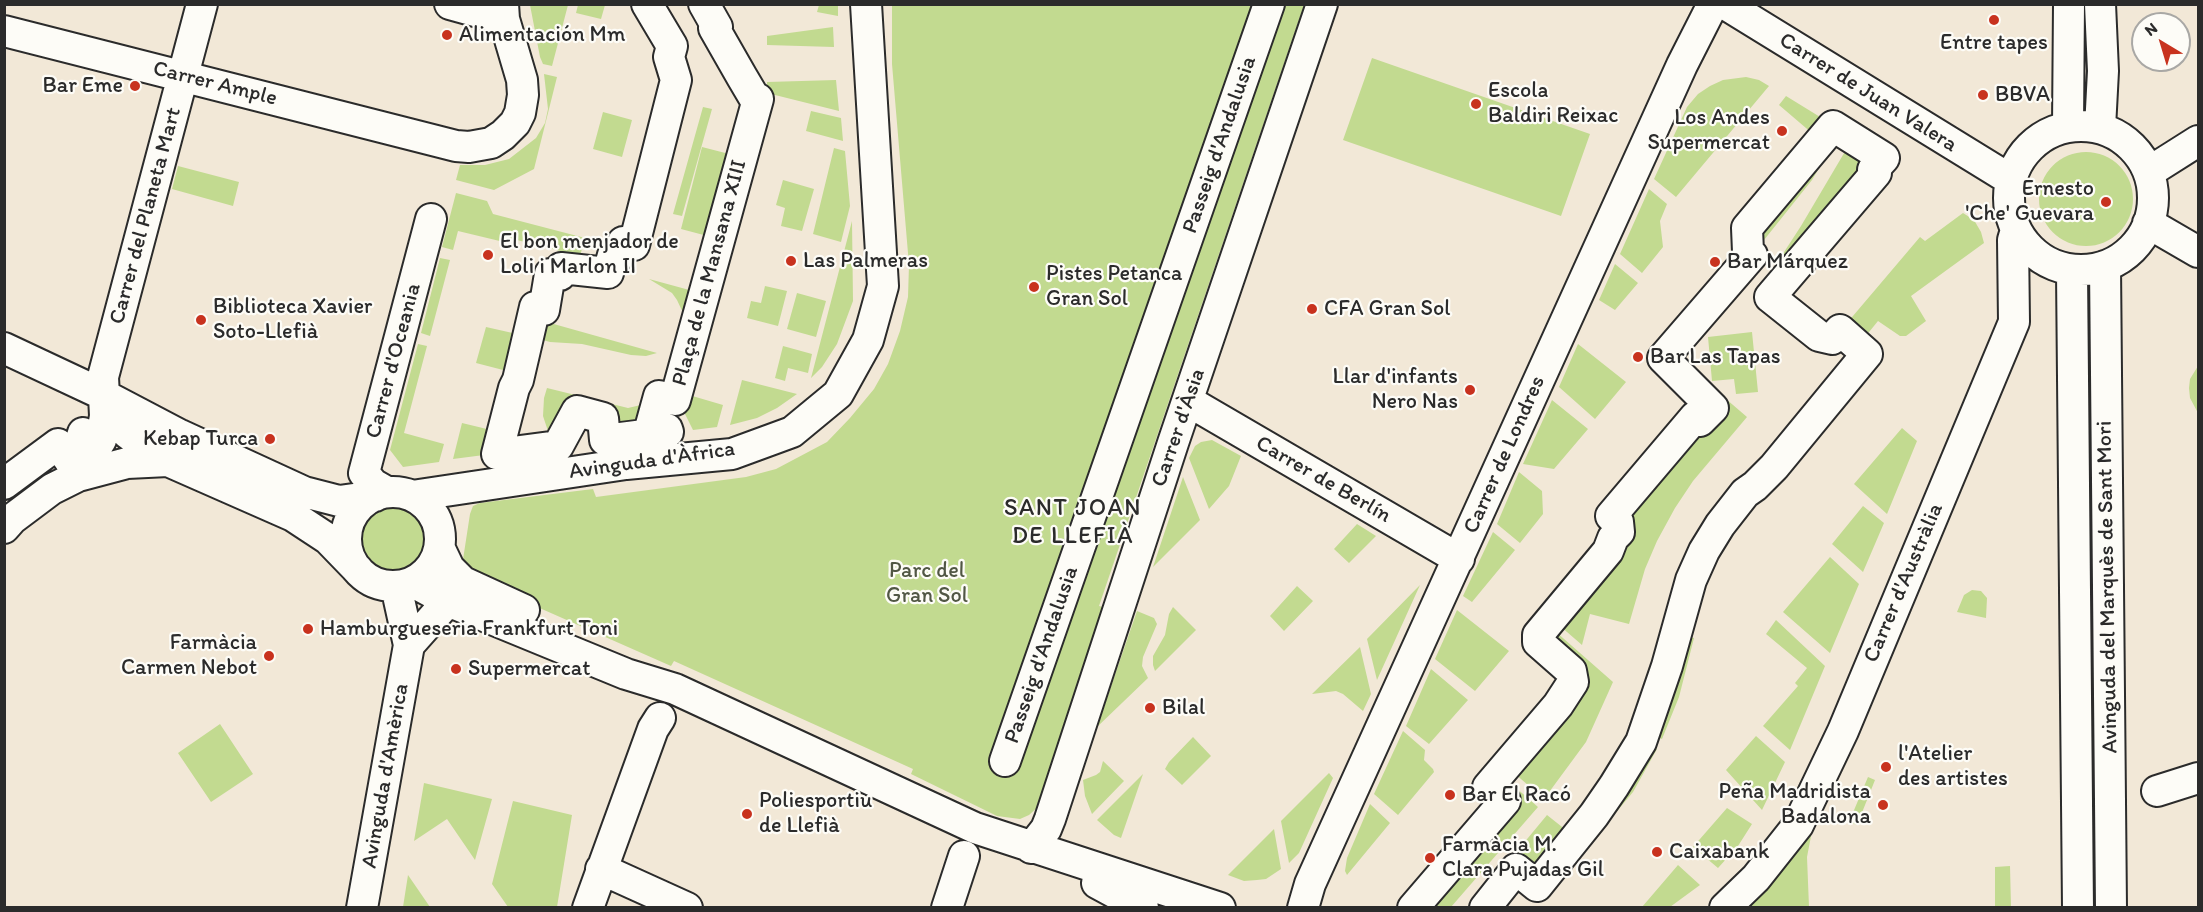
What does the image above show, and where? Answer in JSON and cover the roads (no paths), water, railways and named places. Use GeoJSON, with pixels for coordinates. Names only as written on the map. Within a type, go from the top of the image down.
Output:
{"type":"FeatureCollection","features":[{"type":"Feature","properties":{"kind":"street","name":"Carrer del Planeta Mart"},"geometry":{"type":"LineString","coordinates":[[78,476],[101,440],[105,416],[102,394],[103,377],[202,4]]}},
{"type":"Feature","properties":{"kind":"street"},"geometry":{"type":"LineString","coordinates":[[450,4],[503,12]]}},
{"type":"Feature","properties":{"kind":"street","name":"Plaça de la Mansana XIII"},"geometry":{"type":"LineString","coordinates":[[647,4],[672,46],[669,57],[676,80],[634,245],[623,242],[619,256],[613,255],[608,273],[561,268],[560,275],[550,274],[544,309],[535,307],[518,380],[497,454],[558,446],[577,411],[603,418],[605,440],[668,432],[667,429],[651,425],[659,396],[675,400],[758,99],[755,99],[736,68],[704,4]]}},
{"type":"Feature","properties":{"kind":"street","name":"Avinguda d'Àfrica"},"geometry":{"type":"LineString","coordinates":[[4,348],[102,394],[180,435],[304,492],[339,501],[626,464],[732,454],[792,432],[838,394],[868,340],[883,286],[866,4]]}},
{"type":"Feature","properties":{"kind":"street","name":"Passeig d'Andalusia"},"geometry":{"type":"LineString","coordinates":[[1005,761],[1269,4]]}},
{"type":"Feature","properties":{"kind":"street","name":"Carrer d'Àsia"},"geometry":{"type":"LineString","coordinates":[[1031,848],[1046,829],[1050,819],[1322,4]]}},
{"type":"Feature","properties":{"kind":"street","name":"Carrer de Londres"},"geometry":{"type":"LineString","coordinates":[[1303,908],[1310,884],[1682,65],[1713,4]]}},
{"type":"Feature","properties":{"kind":"street","name":"Carrer de Juan Valera"},"geometry":{"type":"LineString","coordinates":[[1725,4],[2011,180]]}},
{"type":"Feature","properties":{"kind":"street"},"geometry":{"type":"LineString","coordinates":[[2068,4],[2068,126]]}},
{"type":"Feature","properties":{"kind":"street"},"geometry":{"type":"LineString","coordinates":[[2100,4],[2103,71],[2100,128]]}},
{"type":"Feature","properties":{"kind":"street","name":"Carrer Ample"},"geometry":{"type":"LineString","coordinates":[[4,31],[456,147],[469,147],[491,143],[515,123],[520,113],[522,80],[503,12]]}},
{"type":"Feature","properties":{"kind":"street"},"geometry":{"type":"LineString","coordinates":[[1413,908],[1505,801],[1488,787],[1557,705],[1573,682],[1571,671],[1538,642],[1538,635],[1608,552],[1613,538],[1619,532],[1618,522],[1611,516],[1695,417],[1700,421],[1713,408],[1662,358],[1752,255],[1748,252],[1747,228],[1833,126],[1884,158],[1873,170],[1876,173],[1770,297],[1819,336],[1832,339],[1840,330],[1867,354],[1774,467],[1745,493],[1720,525],[1704,551],[1691,580],[1667,666],[1641,742],[1608,796],[1537,886],[1516,869],[1485,908]]}},
{"type":"Feature","properties":{"kind":"street"},"geometry":{"type":"LineString","coordinates":[[2068,126],[2100,128],[2132,147],[2149,172],[2153,201],[2148,223],[2142,236],[2130,250],[2105,266],[2072,272],[2042,259],[2027,246],[2016,230],[2009,197],[2011,180],[2021,158],[2038,140],[2068,126]]}},
{"type":"Feature","properties":{"kind":"street"},"geometry":{"type":"LineString","coordinates":[[2149,172],[2199,141]]}},
{"type":"Feature","properties":{"kind":"street","name":"Carrer d'Oceania"},"geometry":{"type":"LineString","coordinates":[[392,495],[372,484],[364,474],[431,219]]}},
{"type":"Feature","properties":{"kind":"street"},"geometry":{"type":"LineString","coordinates":[[2148,223],[2199,252]]}},
{"type":"Feature","properties":{"kind":"street","name":"Carrer d'Austràlia"},"geometry":{"type":"LineString","coordinates":[[1725,908],[1756,878],[1798,825],[1843,730],[2014,322],[2013,240],[2016,230]]}},
{"type":"Feature","properties":{"kind":"street","name":"Avinguda del Marquès de Sant Mori"},"geometry":{"type":"LineString","coordinates":[[2105,266],[2111,908]]}},
{"type":"Feature","properties":{"kind":"street","name":"Avinguda del Marquès de Sant Mori"},"geometry":{"type":"LineString","coordinates":[[2072,272],[2078,908]]}},
{"type":"Feature","properties":{"kind":"street"},"geometry":{"type":"LineString","coordinates":[[4,365],[51,386],[61,381],[87,394],[91,403],[76,456],[70,461],[58,444],[4,484]]}},
{"type":"Feature","properties":{"kind":"street"},"geometry":{"type":"LineString","coordinates":[[102,394],[127,433],[168,461],[293,516],[328,539],[368,579],[381,585],[404,584],[626,674],[675,689],[975,828],[1220,908]]}},
{"type":"Feature","properties":{"kind":"street","name":"Carrer de Berlín"},"geometry":{"type":"LineString","coordinates":[[1188,401],[1459,559]]}},
{"type":"Feature","properties":{"kind":"street"},"geometry":{"type":"LineString","coordinates":[[4,528],[12,519],[52,489],[78,476],[127,463],[168,461]]}},
{"type":"Feature","properties":{"kind":"street"},"geometry":{"type":"LineString","coordinates":[[358,570],[350,557],[346,543],[353,515],[363,504],[392,495],[426,505],[436,518],[440,533],[440,549],[433,565],[426,573],[404,584]]}},
{"type":"Feature","properties":{"kind":"street"},"geometry":{"type":"LineString","coordinates":[[440,549],[449,568],[464,582],[635,660],[675,689]]}},
{"type":"Feature","properties":{"kind":"street","name":"Avinguda d'Amèrica"},"geometry":{"type":"LineString","coordinates":[[362,908],[409,645],[404,584]]}},
{"type":"Feature","properties":{"kind":"street","name":"Avinguda d'Amèrica"},"geometry":{"type":"LineString","coordinates":[[409,645],[448,601]]}},
{"type":"Feature","properties":{"kind":"street"},"geometry":{"type":"LineString","coordinates":[[588,908],[653,729],[660,718]]}},
{"type":"Feature","properties":{"kind":"street"},"geometry":{"type":"LineString","coordinates":[[2157,791],[2199,778]]}},
{"type":"Feature","properties":{"kind":"street"},"geometry":{"type":"LineString","coordinates":[[1031,848],[1143,908]]}},
{"type":"Feature","properties":{"kind":"street"},"geometry":{"type":"LineString","coordinates":[[947,908],[964,856]]}},
{"type":"Feature","properties":{"kind":"street"},"geometry":{"type":"LineString","coordinates":[[601,870],[687,908]]}},
{"type":"Feature","properties":{"kind":"place","name":"Entre tapes"},"geometry":{"type":"Point","coordinates":[1994,20]}},
{"type":"Feature","properties":{"kind":"place","name":"Alimentación Mm"},"geometry":{"type":"Point","coordinates":[447,35]}},
{"type":"Feature","properties":{"kind":"place","name":"Bar Eme"},"geometry":{"type":"Point","coordinates":[135,86]}},
{"type":"Feature","properties":{"kind":"place","name":"BBVA"},"geometry":{"type":"Point","coordinates":[1983,95]}},
{"type":"Feature","properties":{"kind":"place","name":"Escola Baldiri Reixac"},"geometry":{"type":"Point","coordinates":[1476,104]}},
{"type":"Feature","properties":{"kind":"place","name":"Los Andes Supermercat"},"geometry":{"type":"Point","coordinates":[1782,131]}},
{"type":"Feature","properties":{"kind":"place","name":"Ernesto 'Che' Guevara"},"geometry":{"type":"Point","coordinates":[2106,202]}},
{"type":"Feature","properties":{"kind":"place","name":"El bon menjador de Loli i Marlon II"},"geometry":{"type":"Point","coordinates":[488,255]}},
{"type":"Feature","properties":{"kind":"place","name":"Las Palmeras"},"geometry":{"type":"Point","coordinates":[791,261]}},
{"type":"Feature","properties":{"kind":"place","name":"Bar Márquez"},"geometry":{"type":"Point","coordinates":[1715,262]}},
{"type":"Feature","properties":{"kind":"place","name":"Pistes Petanca Gran Sol"},"geometry":{"type":"Point","coordinates":[1034,287]}},
{"type":"Feature","properties":{"kind":"place","name":"CFA Gran Sol"},"geometry":{"type":"Point","coordinates":[1312,309]}},
{"type":"Feature","properties":{"kind":"place","name":"Biblioteca Xavier Soto-Llefià"},"geometry":{"type":"Point","coordinates":[201,320]}},
{"type":"Feature","properties":{"kind":"place","name":"Bar Las Tapas"},"geometry":{"type":"Point","coordinates":[1638,357]}},
{"type":"Feature","properties":{"kind":"place","name":"Llar d'infants Nero Nas"},"geometry":{"type":"Point","coordinates":[1470,390]}},
{"type":"Feature","properties":{"kind":"place","name":"Kebap Turca"},"geometry":{"type":"Point","coordinates":[270,439]}},
{"type":"Feature","properties":{"kind":"place","name":"Hamburgueseria Frankfurt Toni"},"geometry":{"type":"Point","coordinates":[308,629]}},
{"type":"Feature","properties":{"kind":"place","name":"Farmàcia Carmen Nebot"},"geometry":{"type":"Point","coordinates":[269,656]}},
{"type":"Feature","properties":{"kind":"place","name":"Supermercat"},"geometry":{"type":"Point","coordinates":[456,669]}},
{"type":"Feature","properties":{"kind":"place","name":"Bilal"},"geometry":{"type":"Point","coordinates":[1150,708]}},
{"type":"Feature","properties":{"kind":"place","name":"l'Atelier des artistes"},"geometry":{"type":"Point","coordinates":[1886,767]}},
{"type":"Feature","properties":{"kind":"place","name":"Bar El Racó"},"geometry":{"type":"Point","coordinates":[1450,795]}},
{"type":"Feature","properties":{"kind":"place","name":"Peña Madridista Badalona"},"geometry":{"type":"Point","coordinates":[1883,805]}},
{"type":"Feature","properties":{"kind":"place","name":"Poliesportiu de Llefià"},"geometry":{"type":"Point","coordinates":[747,814]}},
{"type":"Feature","properties":{"kind":"place","name":"Caixabank"},"geometry":{"type":"Point","coordinates":[1657,852]}},
{"type":"Feature","properties":{"kind":"place","name":"Farmàcia M. Clara Pujadas Gil"},"geometry":{"type":"Point","coordinates":[1430,858]}},
{"type":"Feature","properties":{"kind":"district","name":"SANT JOAN DE LLEFIÀ"},"geometry":{"type":"Point","coordinates":[1073,523]}},
{"type":"Feature","properties":{"kind":"park label","name":"Parc del Gran Sol"},"geometry":{"type":"Point","coordinates":[927,584]}}]}
